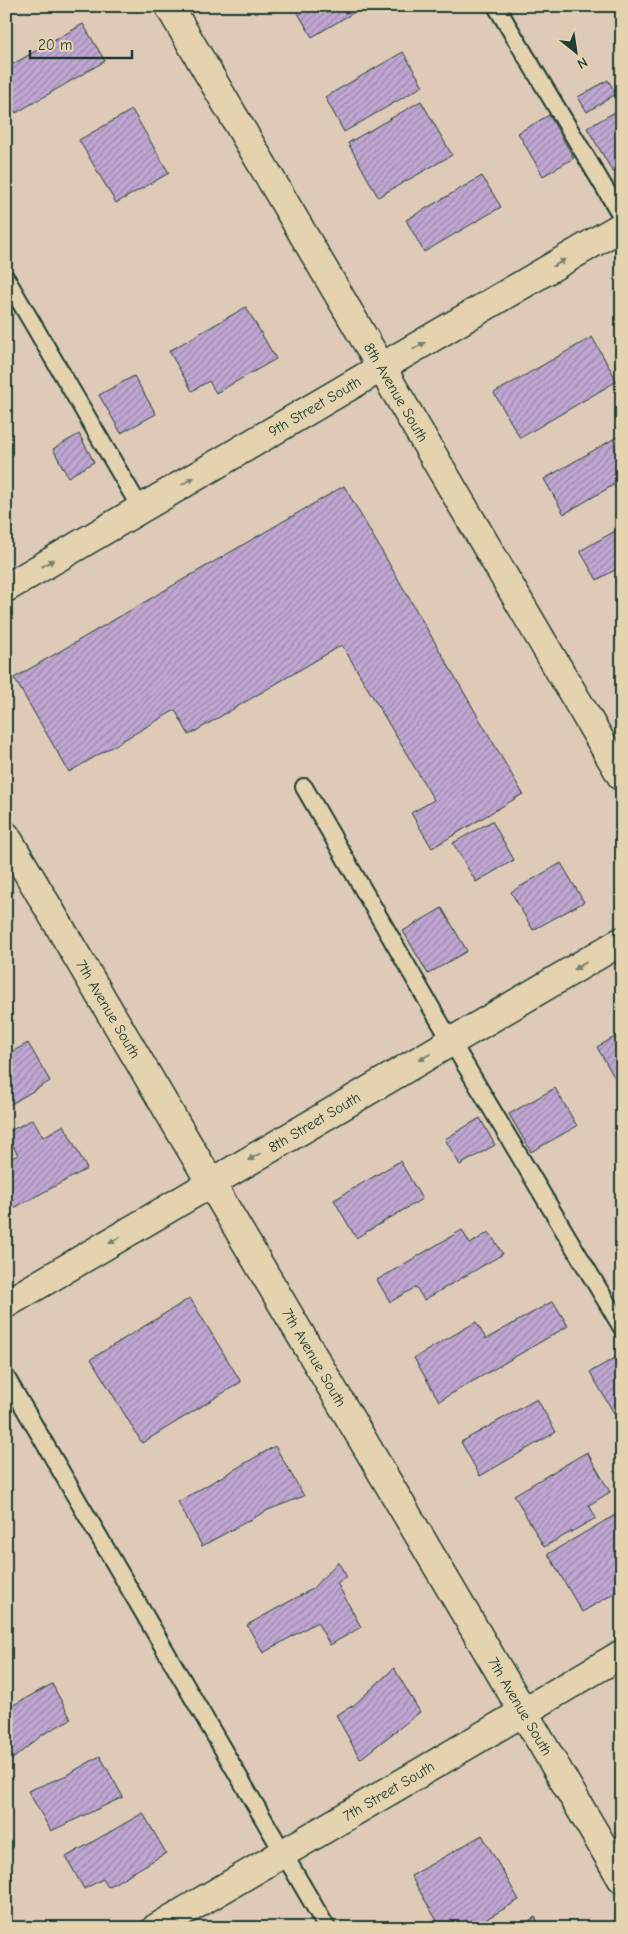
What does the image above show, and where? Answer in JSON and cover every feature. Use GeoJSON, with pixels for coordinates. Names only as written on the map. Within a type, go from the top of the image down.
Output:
{"type":"FeatureCollection","features":[{"type":"Feature","properties":{"kind":"street","name":"8th Avenue South"},"geometry":{"type":"LineString","coordinates":[[169,6],[622,777]]}},
{"type":"Feature","properties":{"kind":"street","name":"9th Street South"},"geometry":{"type":"LineString","coordinates":[[6,588],[622,226]]}},
{"type":"Feature","properties":{"kind":"street","name":"7th Avenue South"},"geometry":{"type":"LineString","coordinates":[[6,836],[622,1879]]}},
{"type":"Feature","properties":{"kind":"street","name":"8th Street South"},"geometry":{"type":"LineString","coordinates":[[6,1304],[622,941]]}},
{"type":"Feature","properties":{"kind":"street","name":"7th Street South"},"geometry":{"type":"LineString","coordinates":[[156,1928],[622,1654]]}},
{"type":"Feature","properties":{"kind":"lane"},"geometry":{"type":"LineString","coordinates":[[496,6],[622,216]]}},
{"type":"Feature","properties":{"kind":"lane"},"geometry":{"type":"LineString","coordinates":[[6,278],[141,509]]}},
{"type":"Feature","properties":{"kind":"lane"},"geometry":{"type":"LineString","coordinates":[[304,787],[622,1328]]}},
{"type":"Feature","properties":{"kind":"lane"},"geometry":{"type":"LineString","coordinates":[[6,1377],[327,1928]]}},
{"type":"Feature","properties":{"kind":"building"},"geometry":{"type":"Polygon","coordinates":[[[294,6],[362,6],[363,7],[312,37],[294,6]]]}},
{"type":"Feature","properties":{"kind":"building"},"geometry":{"type":"Polygon","coordinates":[[[83,24],[105,61],[16,113],[6,97],[6,68],[83,24]]]}},
{"type":"Feature","properties":{"kind":"building"},"geometry":{"type":"Polygon","coordinates":[[[403,52],[423,86],[344,132],[325,97],[403,52]]]}},
{"type":"Feature","properties":{"kind":"building"},"geometry":{"type":"Polygon","coordinates":[[[608,80],[616,94],[587,112],[578,97],[608,80]]]}},
{"type":"Feature","properties":{"kind":"building"},"geometry":{"type":"Polygon","coordinates":[[[421,101],[452,155],[378,197],[348,143],[421,101]]]}},
{"type":"Feature","properties":{"kind":"building"},"geometry":{"type":"Polygon","coordinates":[[[622,108],[622,167],[613,172],[587,128],[622,108]]]}},
{"type":"Feature","properties":{"kind":"building"},"geometry":{"type":"Polygon","coordinates":[[[132,110],[169,173],[116,203],[79,140],[132,110]]]}},
{"type":"Feature","properties":{"kind":"building"},"geometry":{"type":"Polygon","coordinates":[[[549,115],[574,158],[543,176],[518,133],[549,115]]]}},
{"type":"Feature","properties":{"kind":"building"},"geometry":{"type":"Polygon","coordinates":[[[482,176],[501,207],[424,252],[406,220],[482,176]]]}},
{"type":"Feature","properties":{"kind":"building"},"geometry":{"type":"Polygon","coordinates":[[[246,307],[276,359],[216,393],[209,381],[192,391],[169,351],[246,307]]]}},
{"type":"Feature","properties":{"kind":"building"},"geometry":{"type":"Polygon","coordinates":[[[592,337],[617,381],[520,438],[494,393],[592,337]]]}},
{"type":"Feature","properties":{"kind":"building"},"geometry":{"type":"Polygon","coordinates":[[[134,376],[156,414],[121,433],[99,395],[134,376]]]}},
{"type":"Feature","properties":{"kind":"building"},"geometry":{"type":"Polygon","coordinates":[[[79,434],[94,462],[68,477],[53,449],[79,434]]]}},
{"type":"Feature","properties":{"kind":"building"},"geometry":{"type":"Polygon","coordinates":[[[617,437],[622,445],[622,480],[564,514],[544,479],[617,437]]]}},
{"type":"Feature","properties":{"kind":"building"},"geometry":{"type":"Polygon","coordinates":[[[344,486],[523,794],[432,848],[411,813],[434,800],[342,645],[189,735],[175,710],[69,772],[14,678],[344,486]]]}},
{"type":"Feature","properties":{"kind":"building"},"geometry":{"type":"Polygon","coordinates":[[[622,527],[622,566],[597,580],[580,551],[622,527]]]}},
{"type":"Feature","properties":{"kind":"building"},"geometry":{"type":"Polygon","coordinates":[[[622,592],[622,606],[616,596],[622,592]]]}},
{"type":"Feature","properties":{"kind":"building"},"geometry":{"type":"Polygon","coordinates":[[[492,821],[514,860],[476,882],[453,843],[492,821]]]}},
{"type":"Feature","properties":{"kind":"building"},"geometry":{"type":"Polygon","coordinates":[[[561,863],[584,902],[533,930],[511,892],[561,863]]]}},
{"type":"Feature","properties":{"kind":"building"},"geometry":{"type":"Polygon","coordinates":[[[442,908],[467,951],[428,974],[403,931],[442,908]]]}},
{"type":"Feature","properties":{"kind":"building"},"geometry":{"type":"Polygon","coordinates":[[[6,1008],[12,1017],[6,1020],[6,1008]]]}},
{"type":"Feature","properties":{"kind":"building"},"geometry":{"type":"Polygon","coordinates":[[[622,1033],[622,1088],[621,1089],[597,1047],[622,1033]]]}},
{"type":"Feature","properties":{"kind":"building"},"geometry":{"type":"Polygon","coordinates":[[[28,1043],[50,1081],[6,1107],[6,1055],[28,1043]]]}},
{"type":"Feature","properties":{"kind":"building"},"geometry":{"type":"Polygon","coordinates":[[[555,1088],[577,1126],[531,1152],[509,1114],[555,1088]]]}},
{"type":"Feature","properties":{"kind":"building"},"geometry":{"type":"Polygon","coordinates":[[[480,1118],[495,1145],[460,1165],[445,1139],[480,1118]]]}},
{"type":"Feature","properties":{"kind":"building"},"geometry":{"type":"Polygon","coordinates":[[[33,1119],[43,1137],[64,1125],[87,1169],[14,1208],[6,1193],[6,1161],[18,1155],[6,1133],[33,1119]]]}},
{"type":"Feature","properties":{"kind":"building"},"geometry":{"type":"Polygon","coordinates":[[[400,1161],[422,1199],[356,1238],[334,1200],[400,1161]]]}},
{"type":"Feature","properties":{"kind":"building"},"geometry":{"type":"Polygon","coordinates":[[[462,1230],[470,1244],[489,1232],[503,1254],[424,1300],[416,1287],[390,1302],[377,1280],[462,1230]]]}},
{"type":"Feature","properties":{"kind":"building"},"geometry":{"type":"Polygon","coordinates":[[[190,1298],[241,1382],[142,1443],[91,1359],[190,1298]]]}},
{"type":"Feature","properties":{"kind":"building"},"geometry":{"type":"Polygon","coordinates":[[[553,1301],[568,1326],[439,1401],[414,1358],[476,1322],[486,1339],[553,1301]]]}},
{"type":"Feature","properties":{"kind":"building"},"geometry":{"type":"Polygon","coordinates":[[[622,1354],[622,1427],[590,1372],[622,1354]]]}},
{"type":"Feature","properties":{"kind":"building"},"geometry":{"type":"Polygon","coordinates":[[[537,1399],[556,1432],[480,1476],[461,1442],[537,1399]]]}},
{"type":"Feature","properties":{"kind":"building"},"geometry":{"type":"Polygon","coordinates":[[[6,1424],[12,1433],[6,1436],[6,1424]]]}},
{"type":"Feature","properties":{"kind":"building"},"geometry":{"type":"Polygon","coordinates":[[[275,1446],[304,1496],[268,1510],[202,1546],[178,1502],[275,1446]]]}},
{"type":"Feature","properties":{"kind":"building"},"geometry":{"type":"Polygon","coordinates":[[[587,1452],[610,1492],[589,1505],[596,1518],[544,1547],[514,1495],[587,1452]]]}},
{"type":"Feature","properties":{"kind":"building"},"geometry":{"type":"Polygon","coordinates":[[[622,1511],[622,1589],[582,1612],[548,1554],[622,1511]]]}},
{"type":"Feature","properties":{"kind":"building"},"geometry":{"type":"Polygon","coordinates":[[[338,1562],[347,1577],[337,1583],[361,1627],[330,1645],[317,1622],[263,1653],[247,1625],[312,1589],[338,1562]]]}},
{"type":"Feature","properties":{"kind":"building"},"geometry":{"type":"Polygon","coordinates":[[[394,1668],[420,1712],[360,1759],[336,1715],[354,1705],[394,1668]]]}},
{"type":"Feature","properties":{"kind":"building"},"geometry":{"type":"Polygon","coordinates":[[[52,1684],[71,1719],[42,1735],[9,1762],[6,1758],[6,1709],[52,1684]]]}},
{"type":"Feature","properties":{"kind":"building"},"geometry":{"type":"Polygon","coordinates":[[[100,1756],[123,1797],[51,1831],[28,1791],[65,1776],[100,1756]]]}},
{"type":"Feature","properties":{"kind":"building"},"geometry":{"type":"Polygon","coordinates":[[[143,1813],[166,1853],[108,1887],[103,1879],[84,1889],[66,1857],[143,1813]]]}},
{"type":"Feature","properties":{"kind":"building"},"geometry":{"type":"Polygon","coordinates":[[[482,1835],[519,1900],[471,1928],[441,1928],[411,1876],[482,1835]]]}},
{"type":"Feature","properties":{"kind":"building"},"geometry":{"type":"Polygon","coordinates":[[[535,1917],[541,1928],[518,1928],[535,1917]]]}}]}
